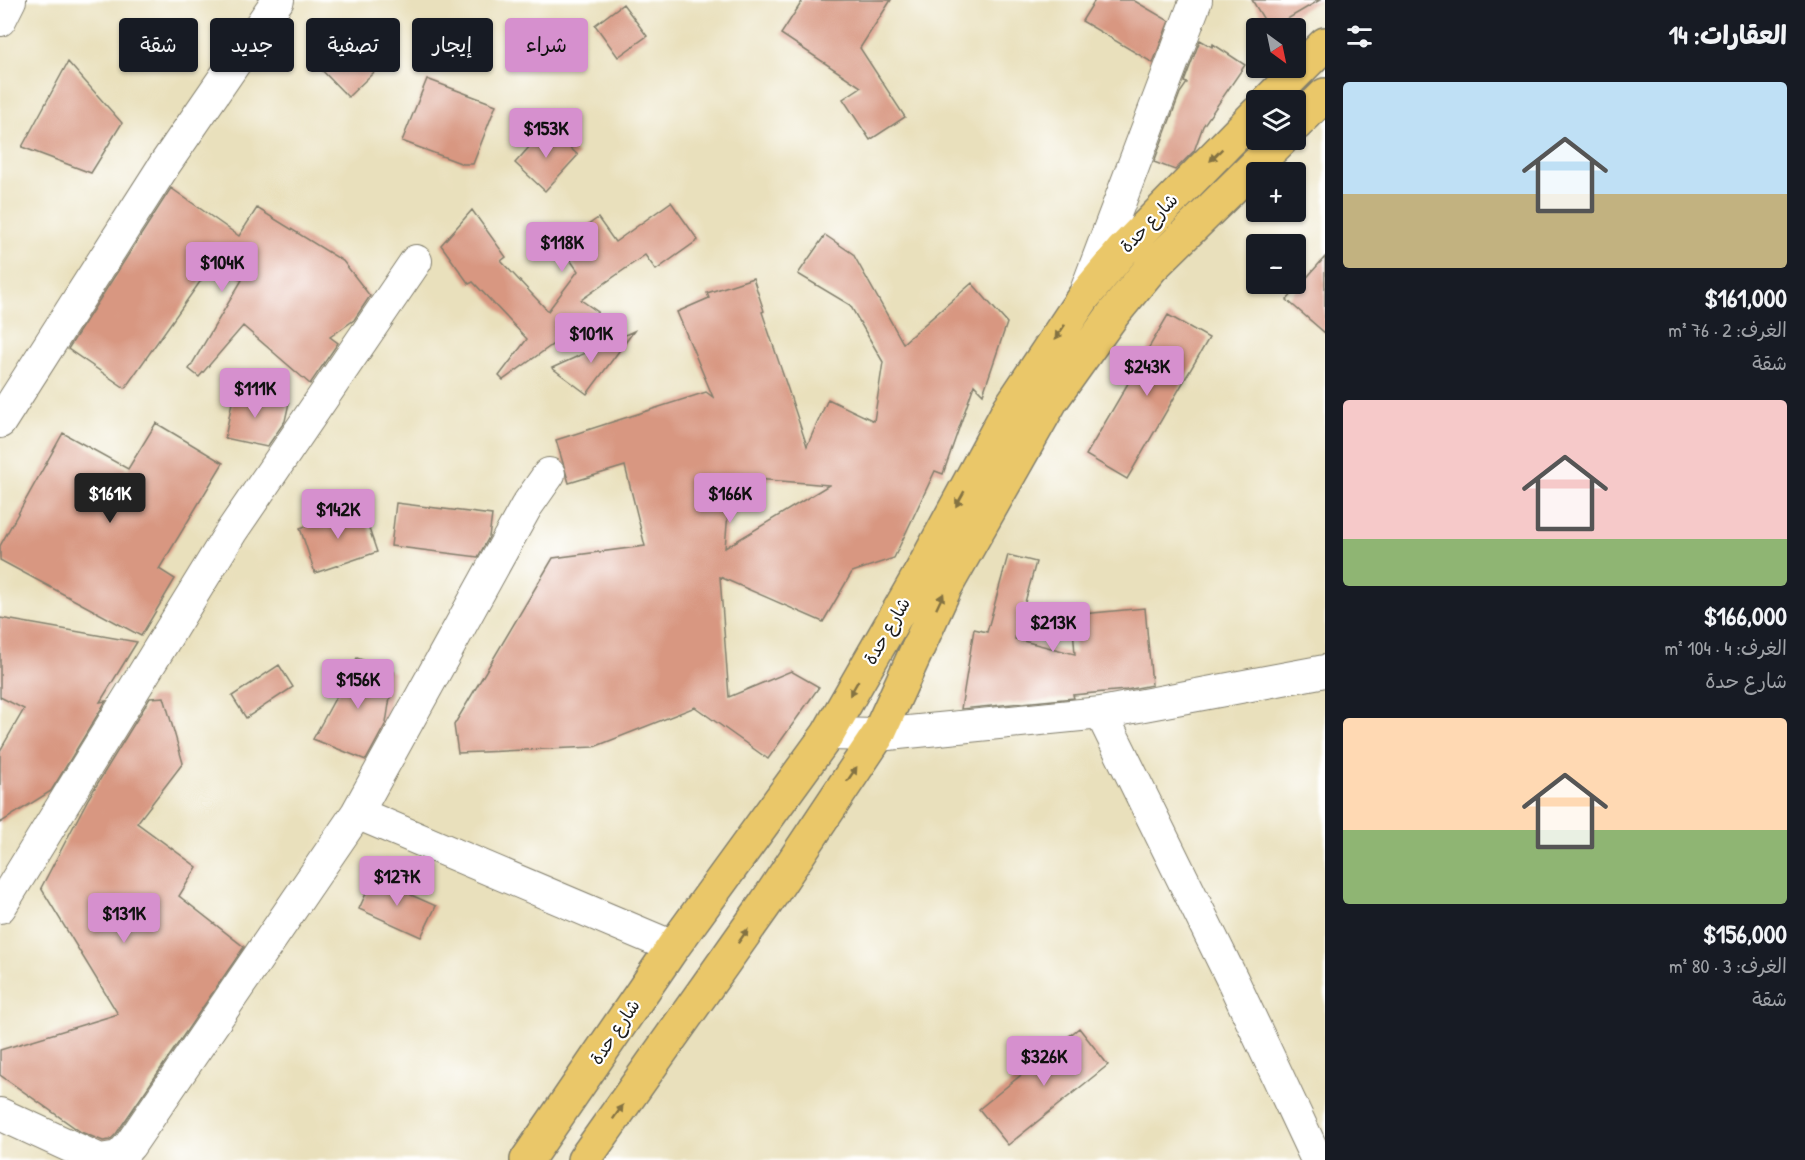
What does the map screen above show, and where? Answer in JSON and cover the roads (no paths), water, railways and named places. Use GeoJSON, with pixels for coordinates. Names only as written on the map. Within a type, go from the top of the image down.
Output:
{"type":"FeatureCollection","features":[{"type":"Feature","properties":{"kind":"main road"},"geometry":{"type":"LineString","coordinates":[[1279,90],[1325,44]]}},
{"type":"Feature","properties":{"kind":"main road"},"geometry":{"type":"LineString","coordinates":[[1306,114],[1325,95]]}},
{"type":"Feature","properties":{"kind":"main road","name":"شارع حدة"},"geometry":{"type":"LineString","coordinates":[[527,1160],[672,947],[828,734],[921,572],[1010,409],[1083,298],[1122,251],[1246,124]]}},
{"type":"Feature","properties":{"kind":"main road","name":"شارع حدة"},"geometry":{"type":"LineString","coordinates":[[584,1160],[766,903],[878,735],[946,586],[1051,401],[1114,313],[1151,268],[1271,150]]}},
{"type":"Feature","properties":{"kind":"main road"},"geometry":{"type":"LineString","coordinates":[[1122,251],[1151,268]]}},
{"type":"Feature","properties":{"kind":"main road"},"geometry":{"type":"LineString","coordinates":[[1010,409],[1038,425]]}},
{"type":"Feature","properties":{"kind":"main road"},"geometry":{"type":"LineString","coordinates":[[672,947],[714,976]]}},
{"type":"Feature","properties":{"kind":"street"},"geometry":{"type":"LineString","coordinates":[[0,20],[10,0]]}},
{"type":"Feature","properties":{"kind":"street"},"geometry":{"type":"LineString","coordinates":[[0,423],[165,164],[278,0]]}},
{"type":"Feature","properties":{"kind":"street"},"geometry":{"type":"LineString","coordinates":[[1083,298],[1196,0]]}},
{"type":"Feature","properties":{"kind":"street"},"geometry":{"type":"LineString","coordinates":[[0,907],[231,532],[416,261]]}},
{"type":"Feature","properties":{"kind":"street"},"geometry":{"type":"LineString","coordinates":[[0,1114],[100,1160],[118,1157],[130,1145],[357,813],[526,507],[549,474]]}},
{"type":"Feature","properties":{"kind":"street"},"geometry":{"type":"LineString","coordinates":[[828,734],[878,735],[1101,713],[1325,671]]}},
{"type":"Feature","properties":{"kind":"street"},"geometry":{"type":"LineString","coordinates":[[1101,713],[1233,981],[1317,1160]]}},
{"type":"Feature","properties":{"kind":"street"},"geometry":{"type":"LineString","coordinates":[[357,813],[672,947]]}}]}
